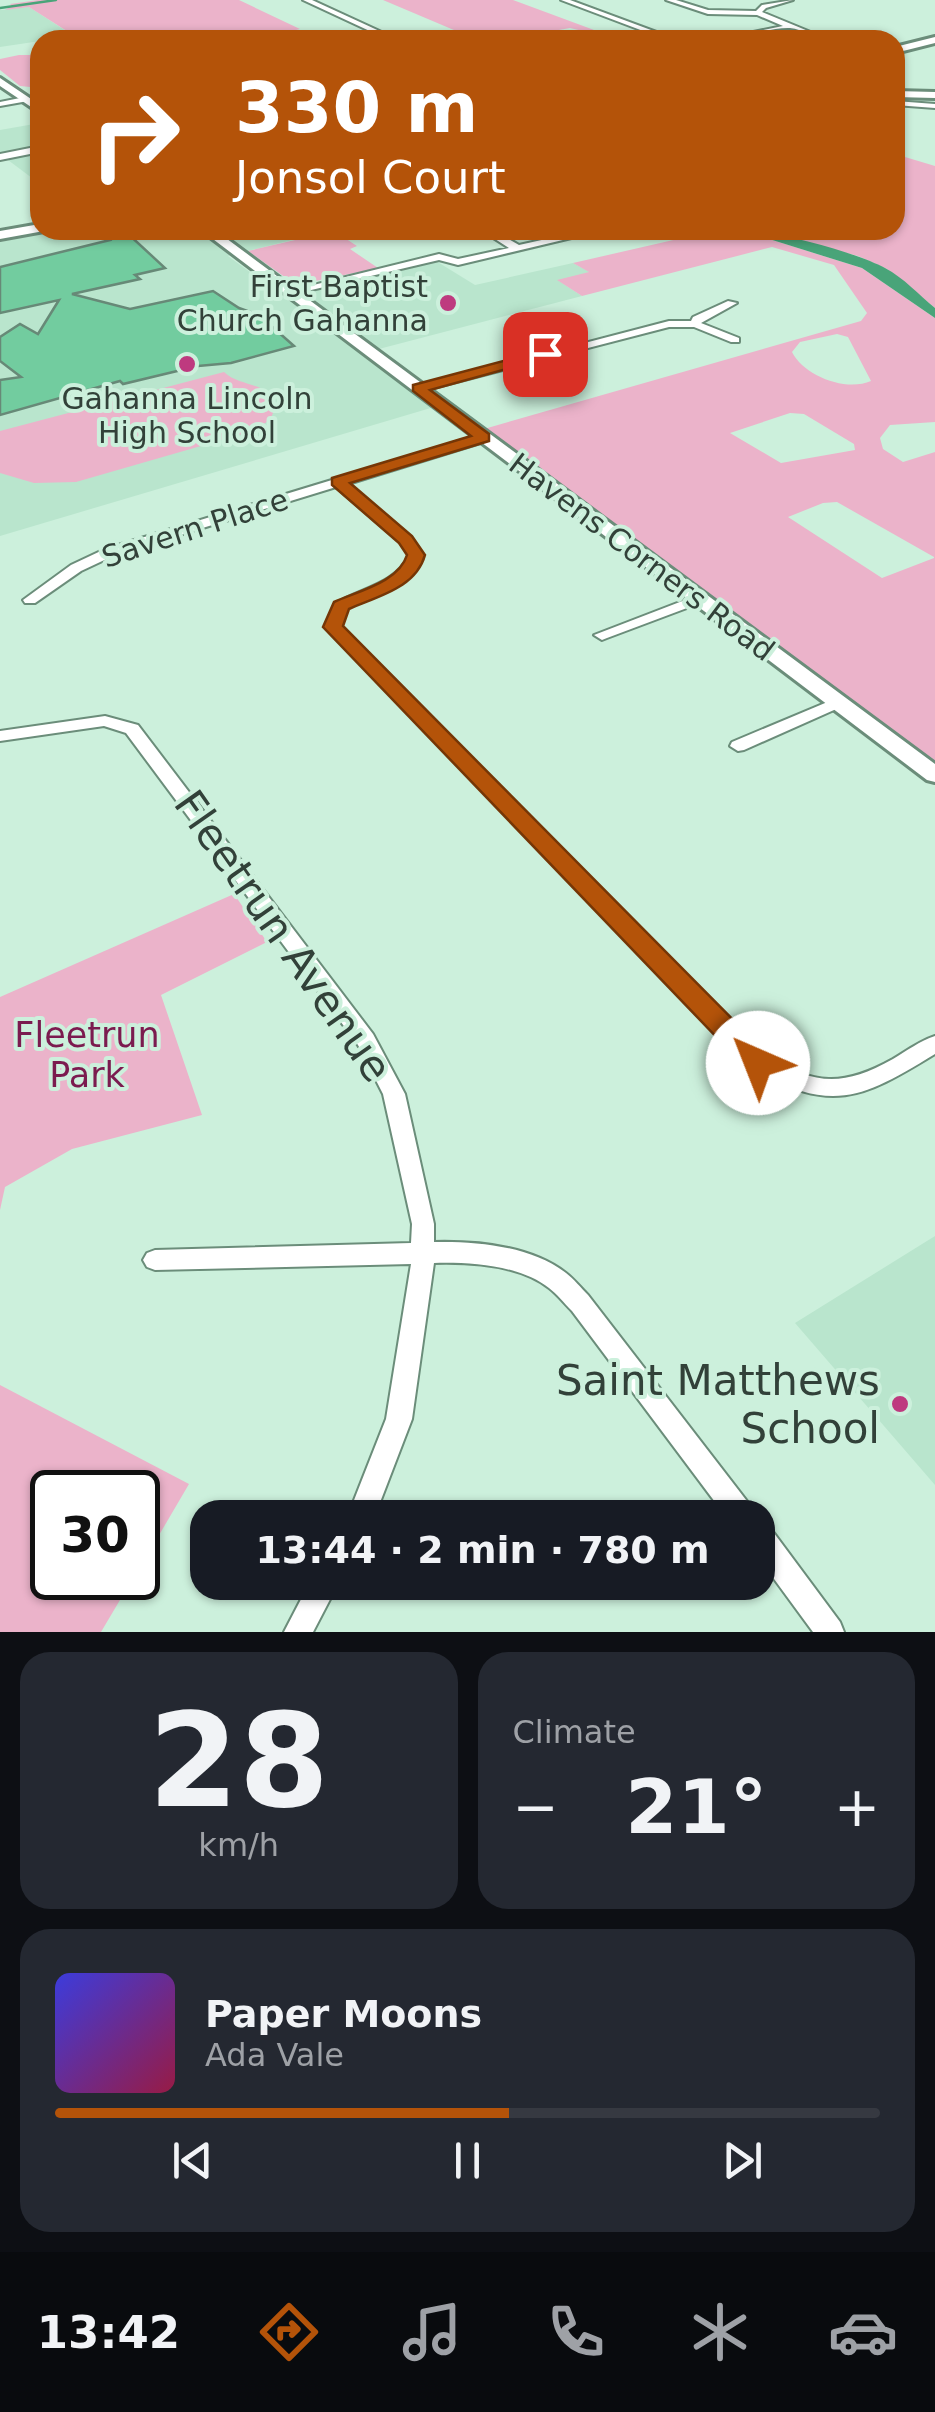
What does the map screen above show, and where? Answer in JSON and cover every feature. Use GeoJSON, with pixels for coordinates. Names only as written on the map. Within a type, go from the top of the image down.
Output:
{"type":"FeatureCollection","features":[{"type":"Feature","properties":{"kind":"main road"},"geometry":{"type":"LineString","coordinates":[[905,45],[935,40]]}},
{"type":"Feature","properties":{"kind":"main road"},"geometry":{"type":"LineString","coordinates":[[0,81],[30,103]]}},
{"type":"Feature","properties":{"kind":"main road"},"geometry":{"type":"LineString","coordinates":[[905,96],[935,95]]}},
{"type":"Feature","properties":{"kind":"main road"},"geometry":{"type":"LineString","coordinates":[[0,235],[30,230]]}},
{"type":"Feature","properties":{"kind":"main road","name":"Havens Corners Road"},"geometry":{"type":"LineString","coordinates":[[220,240],[935,774]]}},
{"type":"Feature","properties":{"kind":"street"},"geometry":{"type":"LineString","coordinates":[[306,0],[373,30]]}},
{"type":"Feature","properties":{"kind":"street"},"geometry":{"type":"LineString","coordinates":[[564,0],[646,30]]}},
{"type":"Feature","properties":{"kind":"street"},"geometry":{"type":"LineString","coordinates":[[669,0],[708,12],[758,14],[797,30]]}},
{"type":"Feature","properties":{"kind":"street"},"geometry":{"type":"LineString","coordinates":[[758,14],[764,6],[790,0]]}},
{"type":"Feature","properties":{"kind":"street"},"geometry":{"type":"LineString","coordinates":[[772,30],[788,27]]}},
{"type":"Feature","properties":{"kind":"street"},"geometry":{"type":"LineString","coordinates":[[0,104],[25,99]]}},
{"type":"Feature","properties":{"kind":"street"},"geometry":{"type":"LineString","coordinates":[[905,100],[935,106]]}},
{"type":"Feature","properties":{"kind":"street"},"geometry":{"type":"LineString","coordinates":[[0,156],[30,151]]}},
{"type":"Feature","properties":{"kind":"street"},"geometry":{"type":"LineString","coordinates":[[503,240],[518,249]]}},
{"type":"Feature","properties":{"kind":"street"},"geometry":{"type":"LineString","coordinates":[[290,292],[438,257],[458,262],[557,240]]}},
{"type":"Feature","properties":{"kind":"street"},"geometry":{"type":"LineString","coordinates":[[695,324],[696,319],[732,303]]}},
{"type":"Feature","properties":{"kind":"street"},"geometry":{"type":"LineString","coordinates":[[418,388],[645,328],[695,324],[735,340]]}},
{"type":"Feature","properties":{"kind":"street","name":"Savern Place"},"geometry":{"type":"LineString","coordinates":[[30,600],[76,568],[110,552],[483,438]]}},
{"type":"Feature","properties":{"kind":"street"},"geometry":{"type":"LineString","coordinates":[[338,482],[406,540],[416,555],[412,569],[397,581],[341,606],[333,627],[758,1063],[793,1084],[850,1089],[935,1044]]}},
{"type":"Feature","properties":{"kind":"street"},"geometry":{"type":"LineString","coordinates":[[602,635],[698,599]]}},
{"type":"Feature","properties":{"kind":"street"},"geometry":{"type":"LineString","coordinates":[[738,746],[837,703]]}},
{"type":"Feature","properties":{"kind":"street","name":"Fleetrun Avenue"},"geometry":{"type":"LineString","coordinates":[[0,736],[86,722],[120,724],[132,730],[151,750],[366,1040],[394,1094],[423,1224],[424,1252],[399,1419],[367,1500]]}},
{"type":"Feature","properties":{"kind":"street"},"geometry":{"type":"LineString","coordinates":[[155,1260],[463,1252],[526,1264],[556,1279],[580,1303],[730,1500]]}},
{"type":"Feature","properties":{"kind":"street"},"geometry":{"type":"LineString","coordinates":[[775,1558],[830,1632]]}},
{"type":"Feature","properties":{"kind":"street"},"geometry":{"type":"LineString","coordinates":[[298,1632],[315,1600]]}},
{"type":"Feature","properties":{"kind":"shaded area"},"geometry":{"type":"Polygon","coordinates":[[[29,7],[65,30],[30,30],[30,43],[0,47],[0,10],[29,7]]]}},
{"type":"Feature","properties":{"kind":"shaded area"},"geometry":{"type":"Polygon","coordinates":[[[30,125],[30,176],[0,154],[0,130],[30,125]]]}},
{"type":"Feature","properties":{"kind":"shaded area","name":"Gahanna Lincoln High School"},"geometry":{"type":"Polygon","coordinates":[[[30,236],[30,240],[293,240],[228,256],[434,407],[0,536],[0,242],[30,236]]]}},
{"type":"Feature","properties":{"kind":"shaded area"},"geometry":{"type":"Polygon","coordinates":[[[772,240],[801,240],[885,268],[935,308],[935,318],[862,268],[772,240]]]}},
{"type":"Feature","properties":{"kind":"shaded area"},"geometry":{"type":"Polygon","coordinates":[[[436,261],[475,285],[573,263],[590,272],[559,281],[582,296],[375,350],[319,309],[304,293],[436,261]]]}},
{"type":"Feature","properties":{"kind":"shaded area","name":"Saint Matthews School"},"geometry":{"type":"Polygon","coordinates":[[[935,1236],[935,1485],[795,1323],[935,1236]]]}},
{"type":"Feature","properties":{"kind":"green space"},"geometry":{"type":"Polygon","coordinates":[[[38,0],[239,0],[300,29],[65,30],[29,7],[5,10],[10,4],[38,0]]]}},
{"type":"Feature","properties":{"kind":"green space"},"geometry":{"type":"Polygon","coordinates":[[[383,0],[513,0],[594,30],[570,28],[454,30],[383,0]]]}},
{"type":"Feature","properties":{"kind":"green space"},"geometry":{"type":"Polygon","coordinates":[[[30,55],[30,87],[20,86],[0,70],[0,59],[30,55]]]}},
{"type":"Feature","properties":{"kind":"green space"},"geometry":{"type":"Polygon","coordinates":[[[905,157],[935,166],[935,308],[887,269],[858,256],[795,240],[905,240],[905,157]]]}},
{"type":"Feature","properties":{"kind":"green space"},"geometry":{"type":"Polygon","coordinates":[[[295,240],[348,240],[357,246],[350,249],[378,268],[296,285],[248,251],[295,240]]]}},
{"type":"Feature","properties":{"kind":"green space"},"geometry":{"type":"Polygon","coordinates":[[[673,240],[772,240],[862,268],[935,318],[935,422],[890,425],[880,438],[883,449],[903,462],[935,452],[935,765],[484,429],[861,321],[867,313],[834,265],[772,247],[582,296],[557,280],[589,272],[573,263],[673,240]],[[837,334],[800,342],[792,352],[806,368],[827,380],[850,384],[871,381],[848,337],[837,334]],[[790,413],[730,433],[781,463],[855,450],[854,444],[804,414],[790,413]],[[837,502],[823,503],[788,517],[882,578],[934,558],[934,557],[837,502]]]}},
{"type":"Feature","properties":{"kind":"green space"},"geometry":{"type":"Polygon","coordinates":[[[224,372],[260,388],[272,398],[276,406],[270,420],[253,431],[76,482],[34,483],[0,473],[0,431],[224,372]]]}},
{"type":"Feature","properties":{"kind":"green space","name":"Fleetrun Park"},"geometry":{"type":"Polygon","coordinates":[[[234,894],[267,942],[161,995],[202,1115],[72,1149],[5,1187],[0,1210],[0,997],[234,894]]]}},
{"type":"Feature","properties":{"kind":"green space"},"geometry":{"type":"Polygon","coordinates":[[[0,1385],[189,1484],[160,1533],[160,1470],[30,1470],[30,1600],[120,1600],[101,1632],[0,1632],[0,1385]]]}},
{"type":"Feature","properties":{"kind":"building"},"geometry":{"type":"Polygon","coordinates":[[[110,240],[135,240],[165,268],[135,275],[140,279],[72,294],[130,309],[213,291],[239,308],[259,315],[294,346],[231,363],[198,366],[123,384],[120,381],[0,415],[0,380],[21,377],[0,361],[0,337],[20,324],[38,334],[59,300],[0,313],[0,267],[110,240]]]}},
{"type":"Feature","properties":{"kind":"waterway"},"geometry":{"type":"LineString","coordinates":[[0,8],[56,0]]}},
{"type":"Feature","properties":{"kind":"place","name":"First Baptist Church Gahanna"},"geometry":{"type":"Point","coordinates":[448,303]}},
{"type":"Feature","properties":{"kind":"place","name":"Gahanna Lincoln High School"},"geometry":{"type":"Point","coordinates":[187,364]}},
{"type":"Feature","properties":{"kind":"place","name":"Saint Matthews School"},"geometry":{"type":"Point","coordinates":[900,1404]}},
{"type":"Feature","properties":{"kind":"route"},"geometry":{"type":"LineString","coordinates":[[545,354],[418,388],[483,438],[338,482],[406,540],[416,555],[412,569],[397,581],[341,606],[333,627],[758,1063]]}}]}
